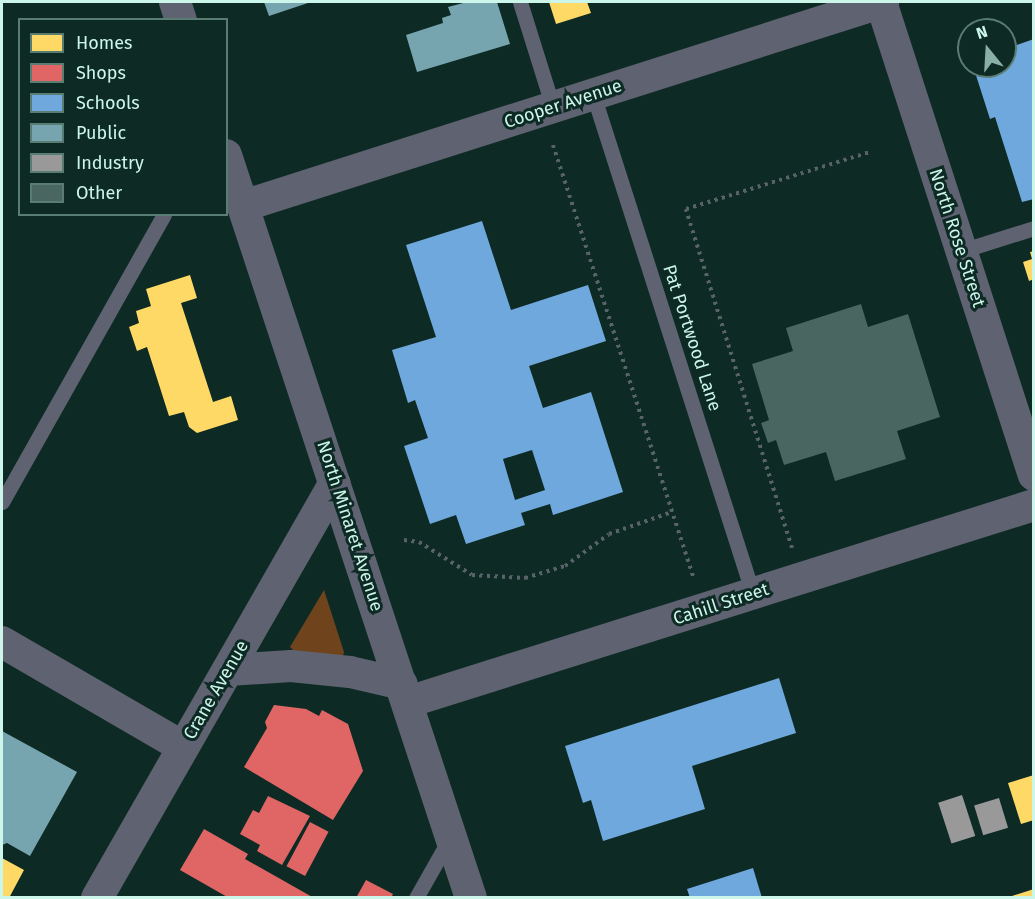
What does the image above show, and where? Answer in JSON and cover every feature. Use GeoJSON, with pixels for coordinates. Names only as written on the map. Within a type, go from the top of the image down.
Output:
{"type":"FeatureCollection","features":[{"type":"Feature","properties":{"kind":"street"},"geometry":{"type":"LineString","coordinates":[[175,2],[180,18]]}},
{"type":"Feature","properties":{"kind":"street","name":"Cooper Avenue"},"geometry":{"type":"LineString","coordinates":[[243,206],[882,2]]}},
{"type":"Feature","properties":{"kind":"street","name":"North Rose Street"},"geometry":{"type":"LineString","coordinates":[[882,2],[1034,475]]}},
{"type":"Feature","properties":{"kind":"street","name":"North Minaret Avenue"},"geometry":{"type":"LineString","coordinates":[[228,161],[471,897]]}},
{"type":"Feature","properties":{"kind":"street","name":"Crane Avenue"},"geometry":{"type":"LineString","coordinates":[[97,897],[335,483]]}},
{"type":"Feature","properties":{"kind":"street","name":"Cahill Street"},"geometry":{"type":"LineString","coordinates":[[405,693],[753,594],[1034,505]]}},
{"type":"Feature","properties":{"kind":"street"},"geometry":{"type":"LineString","coordinates":[[2,642],[183,747]]}},
{"type":"Feature","properties":{"kind":"street"},"geometry":{"type":"LineString","coordinates":[[228,670],[291,666],[350,672],[405,693]]}},
{"type":"Feature","properties":{"kind":"lane"},"geometry":{"type":"LineString","coordinates":[[520,2],[553,107]]}},
{"type":"Feature","properties":{"kind":"lane","name":"Pat Portwood Lane"},"geometry":{"type":"LineString","coordinates":[[593,94],[753,594]]}},
{"type":"Feature","properties":{"kind":"lane"},"geometry":{"type":"LineString","coordinates":[[2,502],[163,216]]}},
{"type":"Feature","properties":{"kind":"lane"},"geometry":{"type":"LineString","coordinates":[[961,250],[1034,228]]}},
{"type":"Feature","properties":{"kind":"lane"},"geometry":{"type":"LineString","coordinates":[[416,897],[451,836]]}},
{"type":"Feature","properties":{"kind":"path"},"geometry":{"type":"LineString","coordinates":[[553,145],[695,580]]}},
{"type":"Feature","properties":{"kind":"path"},"geometry":{"type":"LineString","coordinates":[[792,550],[686,209],[870,152]]}},
{"type":"Feature","properties":{"kind":"path"},"geometry":{"type":"LineString","coordinates":[[404,540],[419,542],[472,575],[525,578],[565,567],[609,534],[672,512]]}},
{"type":"Feature","properties":{"kind":"shaded area"},"geometry":{"type":"Polygon","coordinates":[[[324,590],[344,652],[343,656],[294,651],[290,647],[324,590]]]}},
{"type":"Feature","properties":{"kind":"building: Homes"},"geometry":{"type":"Polygon","coordinates":[[[549,2],[587,2],[591,13],[556,24],[549,2]]]}},
{"type":"Feature","properties":{"kind":"building: Homes"},"geometry":{"type":"Polygon","coordinates":[[[1034,251],[1034,279],[1029,281],[1023,262],[1032,259],[1030,252],[1034,251]]]}},
{"type":"Feature","properties":{"kind":"building: Homes"},"geometry":{"type":"Polygon","coordinates":[[[190,275],[197,298],[181,303],[213,402],[231,396],[238,420],[197,433],[189,427],[184,412],[169,416],[147,347],[137,351],[129,327],[139,323],[136,311],[151,306],[146,289],[190,275]]]}},
{"type":"Feature","properties":{"kind":"building: Homes"},"geometry":{"type":"Polygon","coordinates":[[[1034,775],[1034,820],[1021,824],[1008,783],[1034,775]]]}},
{"type":"Feature","properties":{"kind":"building: Homes"},"geometry":{"type":"Polygon","coordinates":[[[2,858],[24,870],[9,898],[2,898],[2,858]]]}},
{"type":"Feature","properties":{"kind":"building: Homes"},"geometry":{"type":"Polygon","coordinates":[[[1034,889],[1034,898],[1009,898],[1009,897],[1034,889]]]}},
{"type":"Feature","properties":{"kind":"building: Shops"},"geometry":{"type":"Polygon","coordinates":[[[274,705],[306,709],[319,716],[322,710],[348,724],[363,771],[333,820],[244,767],[267,728],[265,722],[274,705]]]}},
{"type":"Feature","properties":{"kind":"building: Shops"},"geometry":{"type":"Polygon","coordinates":[[[268,796],[310,816],[282,865],[257,851],[260,845],[240,834],[253,810],[259,813],[268,796]]]}},
{"type":"Feature","properties":{"kind":"building: Shops"},"geometry":{"type":"Polygon","coordinates":[[[310,822],[329,832],[305,876],[287,866],[310,822]]]}},
{"type":"Feature","properties":{"kind":"building: Shops"},"geometry":{"type":"Polygon","coordinates":[[[204,829],[248,854],[245,859],[314,898],[229,898],[180,870],[204,829]]]}},
{"type":"Feature","properties":{"kind":"building: Shops"},"geometry":{"type":"Polygon","coordinates":[[[366,880],[393,894],[391,898],[356,898],[366,880]]]}},
{"type":"Feature","properties":{"kind":"building: Schools"},"geometry":{"type":"Polygon","coordinates":[[[1034,39],[1034,199],[1022,202],[995,117],[990,119],[977,78],[1017,78],[1017,45],[1034,39]]]}},
{"type":"Feature","properties":{"kind":"building: Schools"},"geometry":{"type":"Polygon","coordinates":[[[482,221],[511,310],[588,285],[606,341],[529,366],[543,408],[591,392],[623,492],[553,515],[550,504],[521,513],[525,525],[466,544],[456,515],[430,524],[404,446],[428,438],[415,400],[408,403],[392,350],[436,337],[406,245],[482,221]],[[532,450],[503,459],[515,500],[545,490],[532,450]]]}},
{"type":"Feature","properties":{"kind":"building: Schools"},"geometry":{"type":"Polygon","coordinates":[[[779,678],[796,733],[692,766],[705,809],[603,841],[591,800],[583,803],[565,746],[779,678]]]}},
{"type":"Feature","properties":{"kind":"building: Schools"},"geometry":{"type":"Polygon","coordinates":[[[753,868],[762,898],[690,898],[687,889],[753,868]]]}},
{"type":"Feature","properties":{"kind":"building: Public"},"geometry":{"type":"Polygon","coordinates":[[[264,2],[311,2],[269,16],[264,2]]]}},
{"type":"Feature","properties":{"kind":"building: Public"},"geometry":{"type":"Polygon","coordinates":[[[467,2],[497,2],[510,44],[417,72],[406,35],[443,23],[442,18],[451,15],[448,7],[467,2]]]}},
{"type":"Feature","properties":{"kind":"building: Public"},"geometry":{"type":"Polygon","coordinates":[[[2,731],[77,772],[30,856],[7,843],[2,845],[2,731]]]}},
{"type":"Feature","properties":{"kind":"building: Industry"},"geometry":{"type":"Polygon","coordinates":[[[962,795],[975,836],[952,844],[938,803],[962,795]]]}},
{"type":"Feature","properties":{"kind":"building: Industry"},"geometry":{"type":"Polygon","coordinates":[[[999,798],[1008,828],[983,835],[974,806],[999,798]]]}},
{"type":"Feature","properties":{"kind":"building: Other"},"geometry":{"type":"Polygon","coordinates":[[[861,304],[868,327],[908,314],[940,417],[897,431],[906,459],[835,481],[826,452],[784,465],[776,440],[768,443],[761,423],[769,420],[752,364],[793,351],[786,328],[861,304]]]}}]}
